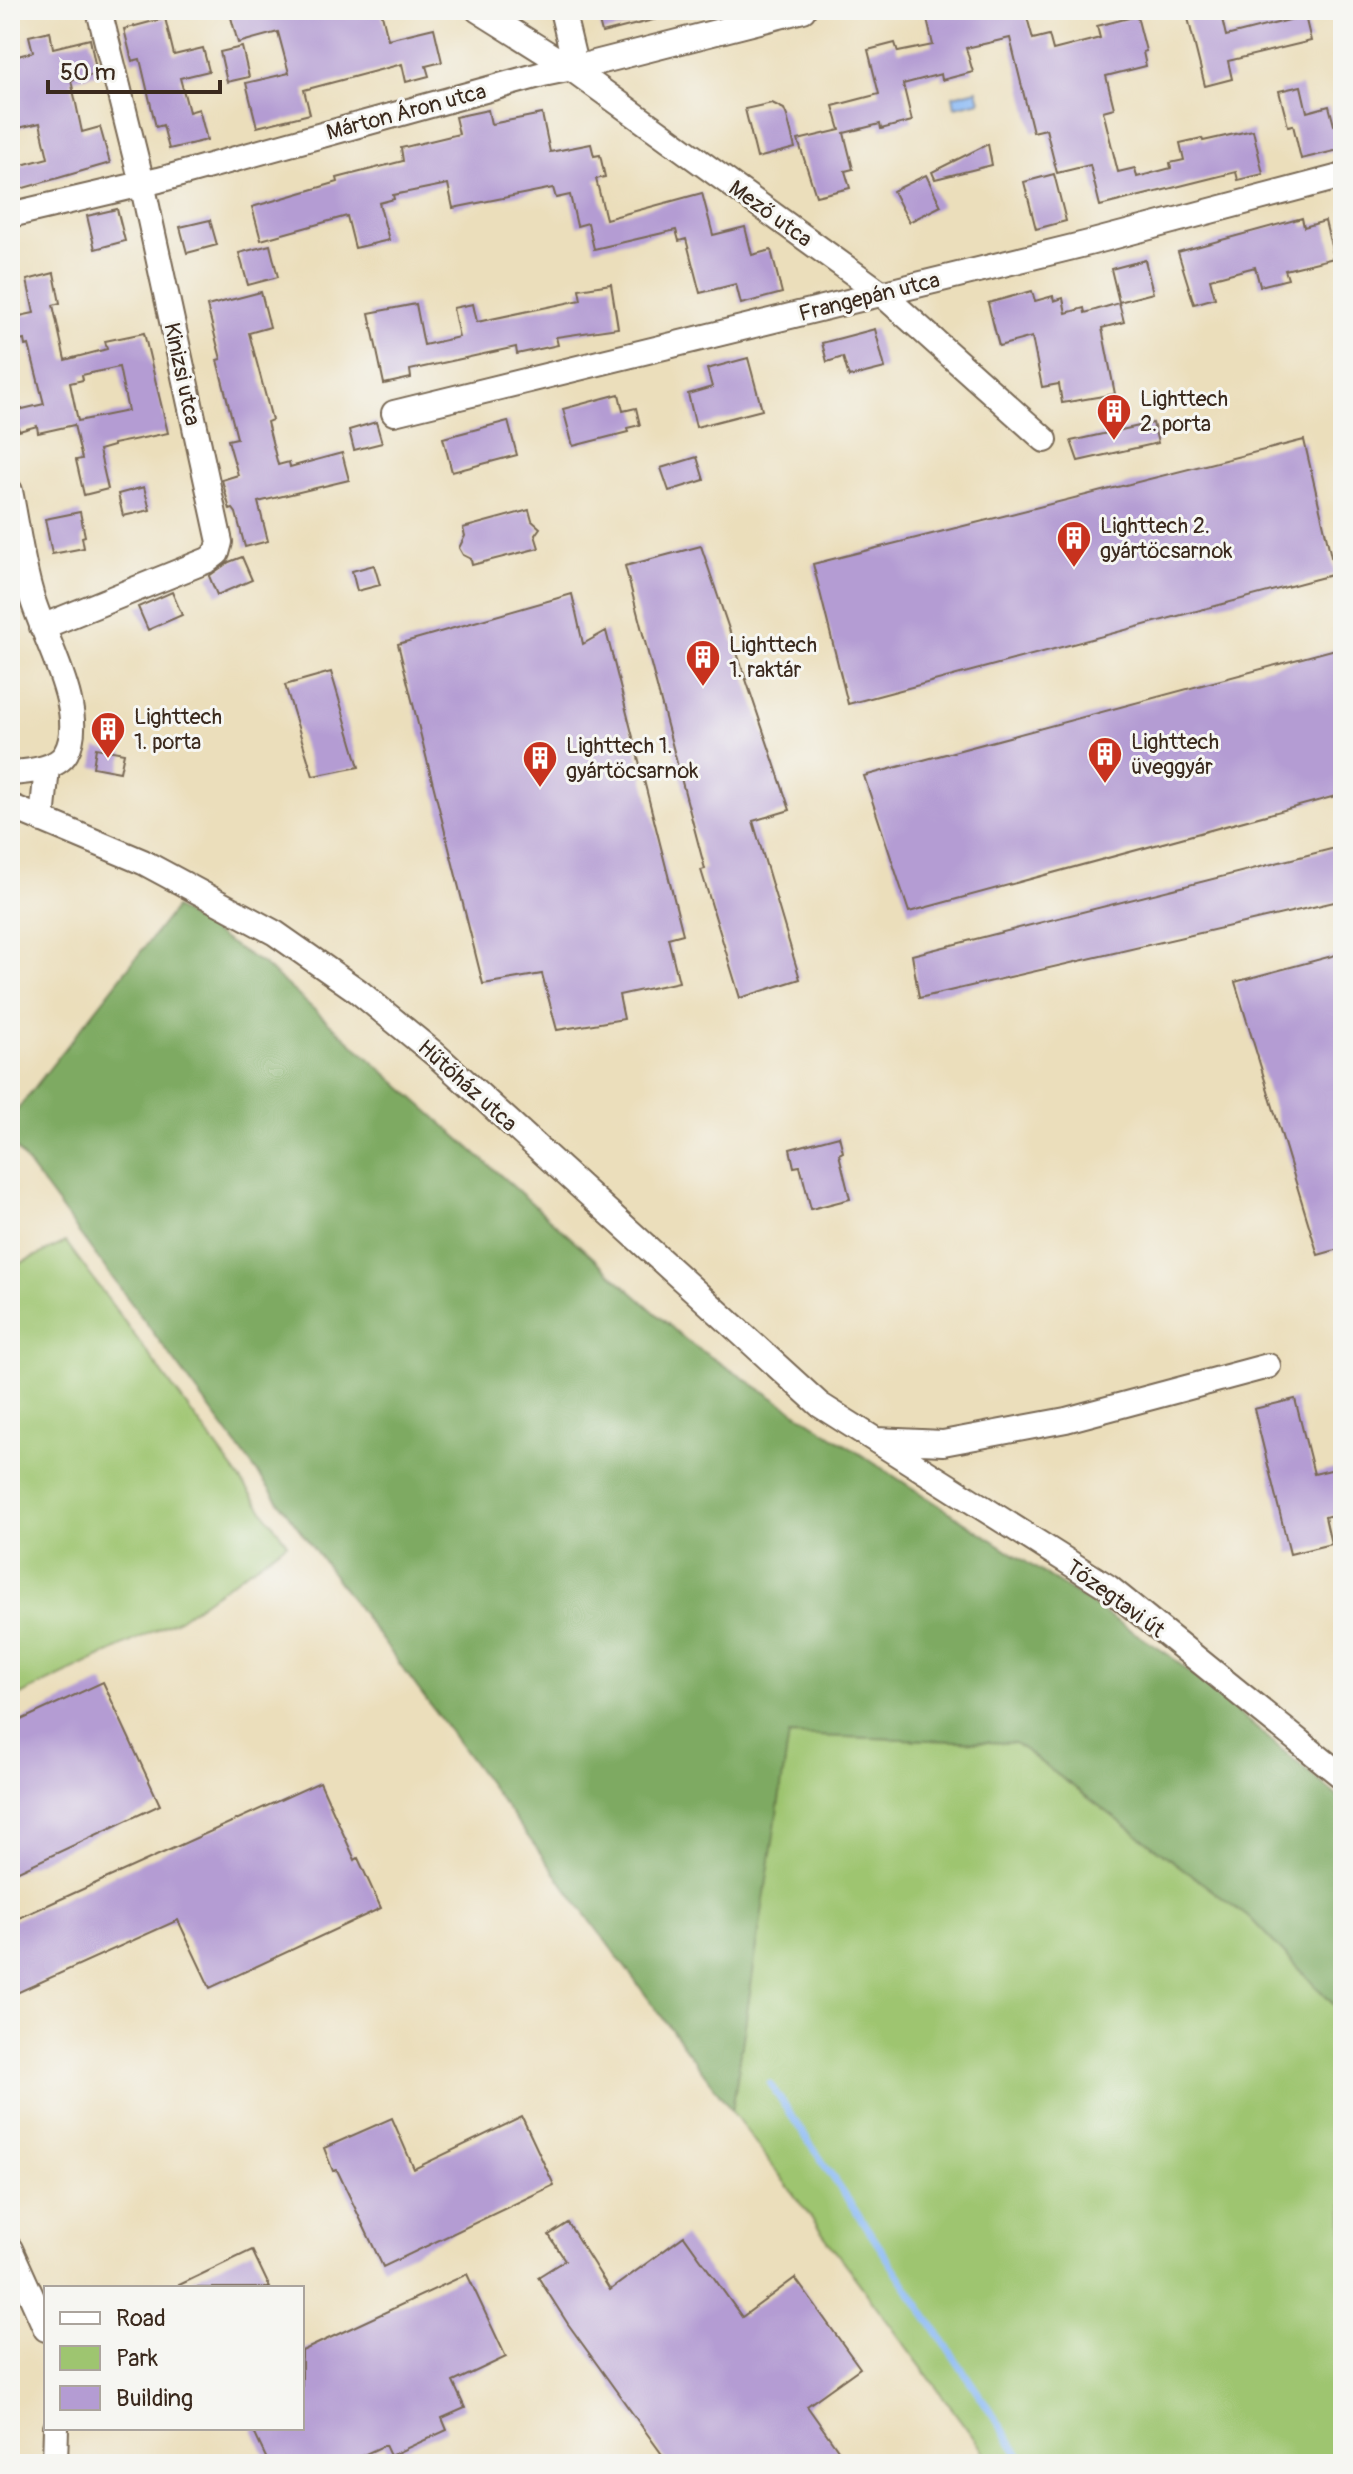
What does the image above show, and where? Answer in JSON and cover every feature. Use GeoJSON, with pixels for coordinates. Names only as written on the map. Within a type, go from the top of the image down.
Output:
{"type":"FeatureCollection","features":[{"type":"Feature","properties":{"kind":"street","name":"Kinizsi utca"},"geometry":{"type":"LineString","coordinates":[[42,627],[208,560],[217,553],[220,542],[142,183],[99,10]]}},
{"type":"Feature","properties":{"kind":"street","name":"Mező utca"},"geometry":{"type":"LineString","coordinates":[[478,10],[572,69],[881,293],[1045,440]]}},
{"type":"Feature","properties":{"kind":"street"},"geometry":{"type":"LineString","coordinates":[[562,10],[574,60],[572,69]]}},
{"type":"Feature","properties":{"kind":"street","name":"Márton Áron utca"},"geometry":{"type":"LineString","coordinates":[[10,215],[142,183],[543,74],[803,10]]}},
{"type":"Feature","properties":{"kind":"street","name":"Frangepán utca"},"geometry":{"type":"LineString","coordinates":[[394,413],[1089,243],[1343,176]]}},
{"type":"Feature","properties":{"kind":"street"},"geometry":{"type":"LineString","coordinates":[[10,491],[31,594],[64,685],[73,721],[72,739],[65,756],[47,767],[10,773]]}},
{"type":"Feature","properties":{"kind":"street"},"geometry":{"type":"LineString","coordinates":[[42,820],[47,767]]}},
{"type":"Feature","properties":{"kind":"street","name":"Hűtőház utca"},"geometry":{"type":"LineString","coordinates":[[10,806],[156,869],[275,933],[358,991],[436,1055],[820,1405],[873,1440]]}},
{"type":"Feature","properties":{"kind":"street"},"geometry":{"type":"LineString","coordinates":[[873,1440],[943,1443],[1066,1420],[1268,1366]]}},
{"type":"Feature","properties":{"kind":"street","name":"Tőzegtavi út"},"geometry":{"type":"LineString","coordinates":[[873,1440],[1108,1587],[1343,1777]]}},
{"type":"Feature","properties":{"kind":"street"},"geometry":{"type":"LineString","coordinates":[[10,2249],[44,2325]]}},
{"type":"Feature","properties":{"kind":"street"},"geometry":{"type":"LineString","coordinates":[[55,2464],[56,2430]]}},
{"type":"Feature","properties":{"kind":"green space"},"geometry":{"type":"Polygon","coordinates":[[[175,908],[264,965],[688,1342],[1169,1655],[1343,1801],[1343,2014],[1252,1920],[1015,1743],[789,1735],[732,2111],[10,1140],[10,1119],[175,908]]]}},
{"type":"Feature","properties":{"kind":"green space"},"geometry":{"type":"Polygon","coordinates":[[[66,1242],[287,1543],[179,1619],[10,1700],[10,1268],[66,1242]]]}},
{"type":"Feature","properties":{"kind":"green space"},"geometry":{"type":"Polygon","coordinates":[[[788,1735],[1015,1743],[1252,1920],[1343,2014],[1343,2464],[993,2464],[732,2111],[788,1735]]]}},
{"type":"Feature","properties":{"kind":"water"},"geometry":{"type":"Polygon","coordinates":[[[977,90],[980,101],[955,107],[953,96],[977,90]]]}},
{"type":"Feature","properties":{"kind":"building"},"geometry":{"type":"Polygon","coordinates":[[[229,10],[381,10],[388,39],[434,28],[442,62],[426,66],[429,76],[406,82],[402,64],[304,90],[310,114],[257,127],[246,83],[289,73],[278,32],[238,43],[229,10]]]}},
{"type":"Feature","properties":{"kind":"building"},"geometry":{"type":"Polygon","coordinates":[[[596,10],[664,10],[665,17],[602,33],[596,10]]]}},
{"type":"Feature","properties":{"kind":"building"},"geometry":{"type":"Polygon","coordinates":[[[945,10],[1025,10],[1033,39],[1049,35],[1053,50],[1100,38],[1097,26],[1137,16],[1146,51],[1143,52],[1146,66],[1106,76],[1114,108],[1103,111],[1118,172],[1135,168],[1137,177],[1171,168],[1170,163],[1184,160],[1180,143],[1253,130],[1263,174],[1238,180],[1236,172],[1100,206],[1090,165],[1057,173],[1046,129],[1033,132],[1010,38],[966,48],[973,72],[942,80],[941,74],[903,84],[912,121],[881,129],[880,124],[844,133],[853,169],[845,171],[850,188],[816,196],[798,140],[840,130],[833,106],[879,94],[868,50],[895,43],[898,52],[933,45],[926,15],[945,10]]]}},
{"type":"Feature","properties":{"kind":"building"},"geometry":{"type":"Polygon","coordinates":[[[1186,10],[1220,10],[1226,36],[1305,16],[1311,41],[1228,61],[1232,79],[1205,86],[1186,10]]]}},
{"type":"Feature","properties":{"kind":"building"},"geometry":{"type":"Polygon","coordinates":[[[165,18],[174,55],[203,48],[209,71],[180,78],[189,112],[199,109],[207,140],[169,149],[163,125],[156,127],[140,59],[132,61],[124,29],[165,18]]]}},
{"type":"Feature","properties":{"kind":"building"},"geometry":{"type":"Polygon","coordinates":[[[50,31],[53,48],[90,39],[97,74],[71,80],[82,132],[100,127],[110,163],[10,192],[10,168],[48,158],[40,123],[10,130],[10,58],[33,52],[29,36],[50,31]]]}},
{"type":"Feature","properties":{"kind":"building"},"geometry":{"type":"Polygon","coordinates":[[[242,47],[249,77],[227,82],[220,52],[242,47]]]}},
{"type":"Feature","properties":{"kind":"building"},"geometry":{"type":"Polygon","coordinates":[[[1301,86],[1307,112],[1329,106],[1334,125],[1343,122],[1343,149],[1301,159],[1293,125],[1288,126],[1279,91],[1301,86]]]}},
{"type":"Feature","properties":{"kind":"building"},"geometry":{"type":"Polygon","coordinates":[[[772,103],[784,109],[795,148],[757,158],[745,109],[772,103]]]}},
{"type":"Feature","properties":{"kind":"building"},"geometry":{"type":"Polygon","coordinates":[[[488,110],[491,124],[542,114],[550,152],[591,144],[594,156],[600,155],[605,177],[596,179],[606,219],[702,193],[713,235],[745,227],[752,255],[771,250],[782,293],[741,304],[736,284],[700,293],[686,239],[679,241],[676,230],[594,249],[588,223],[577,226],[570,195],[556,198],[553,188],[453,208],[448,184],[393,195],[394,199],[379,203],[389,240],[355,248],[347,216],[261,240],[252,207],[338,182],[337,178],[403,161],[401,148],[459,134],[455,117],[488,110]]]}},
{"type":"Feature","properties":{"kind":"building"},"geometry":{"type":"Polygon","coordinates":[[[988,144],[992,165],[935,179],[932,172],[988,144]]]}},
{"type":"Feature","properties":{"kind":"building"},"geometry":{"type":"Polygon","coordinates":[[[1054,174],[1066,221],[1036,229],[1024,182],[1054,174]]]}},
{"type":"Feature","properties":{"kind":"building"},"geometry":{"type":"Polygon","coordinates":[[[926,175],[941,206],[909,222],[893,191],[926,175]]]}},
{"type":"Feature","properties":{"kind":"building"},"geometry":{"type":"Polygon","coordinates":[[[117,209],[125,241],[95,249],[87,216],[117,209]]]}},
{"type":"Feature","properties":{"kind":"building"},"geometry":{"type":"Polygon","coordinates":[[[1302,218],[1304,227],[1325,221],[1334,258],[1285,270],[1288,279],[1260,286],[1255,267],[1210,279],[1215,298],[1194,304],[1178,252],[1302,218]]]}},
{"type":"Feature","properties":{"kind":"building"},"geometry":{"type":"Polygon","coordinates":[[[210,220],[217,245],[187,253],[180,227],[210,220]]]}},
{"type":"Feature","properties":{"kind":"building"},"geometry":{"type":"Polygon","coordinates":[[[270,245],[278,277],[248,285],[239,253],[270,245]]]}},
{"type":"Feature","properties":{"kind":"building"},"geometry":{"type":"Polygon","coordinates":[[[1145,260],[1153,293],[1119,302],[1111,269],[1145,260]]]}},
{"type":"Feature","properties":{"kind":"building"},"geometry":{"type":"Polygon","coordinates":[[[54,273],[60,303],[53,305],[65,360],[107,349],[105,341],[144,333],[168,433],[113,444],[99,450],[108,489],[84,495],[76,460],[82,459],[74,425],[38,433],[37,426],[19,431],[14,411],[44,404],[29,345],[25,346],[24,340],[14,342],[10,318],[34,313],[27,280],[54,273]],[[119,367],[82,375],[83,380],[70,383],[78,421],[128,411],[119,367]]]}},
{"type":"Feature","properties":{"kind":"building"},"geometry":{"type":"Polygon","coordinates":[[[611,284],[618,328],[556,337],[558,345],[517,354],[516,347],[410,370],[411,378],[384,384],[369,313],[416,304],[424,345],[459,337],[453,308],[473,304],[477,322],[581,300],[579,289],[611,284]]]}},
{"type":"Feature","properties":{"kind":"building"},"geometry":{"type":"Polygon","coordinates":[[[1032,291],[1035,301],[1053,296],[1054,301],[1063,298],[1066,313],[1084,308],[1085,313],[1119,303],[1124,322],[1102,328],[1115,394],[1062,403],[1059,384],[1042,387],[1032,337],[999,346],[988,303],[1032,291]]]}},
{"type":"Feature","properties":{"kind":"building"},"geometry":{"type":"Polygon","coordinates":[[[261,292],[270,327],[249,333],[272,420],[267,422],[278,465],[289,462],[290,467],[342,453],[349,480],[258,502],[268,541],[245,547],[236,513],[230,510],[222,480],[238,475],[228,440],[237,438],[207,306],[261,292]]]}},
{"type":"Feature","properties":{"kind":"building"},"geometry":{"type":"Polygon","coordinates":[[[875,329],[885,368],[849,377],[843,357],[827,362],[822,343],[875,329]]]}},
{"type":"Feature","properties":{"kind":"building"},"geometry":{"type":"Polygon","coordinates":[[[748,358],[762,410],[696,427],[688,394],[712,387],[707,369],[748,358]]]}},
{"type":"Feature","properties":{"kind":"building"},"geometry":{"type":"Polygon","coordinates":[[[619,394],[623,411],[636,408],[640,425],[627,428],[628,432],[573,446],[563,409],[619,394]]]}},
{"type":"Feature","properties":{"kind":"building"},"geometry":{"type":"Polygon","coordinates":[[[508,421],[517,455],[452,472],[443,438],[508,421]]]}},
{"type":"Feature","properties":{"kind":"building"},"geometry":{"type":"Polygon","coordinates":[[[376,422],[382,443],[354,450],[349,430],[376,422]]]}},
{"type":"Feature","properties":{"kind":"building","name":"Lighttech 2. porta"},"geometry":{"type":"Polygon","coordinates":[[[1153,423],[1158,443],[1078,461],[1071,441],[1153,423]]]}},
{"type":"Feature","properties":{"kind":"building","name":"Lighttech 2. gyártöcsarnok"},"geometry":{"type":"Polygon","coordinates":[[[1304,440],[1335,574],[848,704],[813,564],[1304,440]]]}},
{"type":"Feature","properties":{"kind":"building"},"geometry":{"type":"Polygon","coordinates":[[[697,457],[704,480],[669,491],[661,468],[697,457]]]}},
{"type":"Feature","properties":{"kind":"building"},"geometry":{"type":"Polygon","coordinates":[[[144,487],[150,510],[123,516],[118,494],[144,487]]]}},
{"type":"Feature","properties":{"kind":"building"},"geometry":{"type":"Polygon","coordinates":[[[529,510],[532,521],[540,528],[535,535],[539,548],[472,565],[471,559],[463,555],[459,548],[465,536],[463,528],[529,510]]]}},
{"type":"Feature","properties":{"kind":"building"},"geometry":{"type":"Polygon","coordinates":[[[80,512],[84,548],[52,554],[45,519],[80,512]]]}},
{"type":"Feature","properties":{"kind":"building","name":"Lighttech 1. raktár"},"geometry":{"type":"Polygon","coordinates":[[[701,546],[790,810],[753,821],[800,979],[740,998],[701,870],[705,869],[625,566],[701,546]]]}},
{"type":"Feature","properties":{"kind":"building"},"geometry":{"type":"Polygon","coordinates":[[[242,557],[252,580],[217,595],[209,576],[242,557]]]}},
{"type":"Feature","properties":{"kind":"building"},"geometry":{"type":"Polygon","coordinates":[[[374,565],[380,585],[357,591],[352,571],[374,565]]]}},
{"type":"Feature","properties":{"kind":"building"},"geometry":{"type":"Polygon","coordinates":[[[172,592],[182,615],[148,630],[138,607],[172,592]]]}},
{"type":"Feature","properties":{"kind":"building","name":"Lighttech 1. gyártöcsarnok"},"geometry":{"type":"Polygon","coordinates":[[[572,594],[583,644],[606,631],[683,934],[668,938],[679,982],[619,995],[624,1019],[557,1030],[542,974],[483,984],[398,644],[572,594]]]}},
{"type":"Feature","properties":{"kind":"building","name":"Lighttech üveggyár"},"geometry":{"type":"Polygon","coordinates":[[[1343,647],[1343,794],[909,912],[864,776],[1343,647]]]}},
{"type":"Feature","properties":{"kind":"building"},"geometry":{"type":"Polygon","coordinates":[[[331,672],[359,767],[313,776],[285,685],[331,672]]]}},
{"type":"Feature","properties":{"kind":"building","name":"Lighttech 1. porta"},"geometry":{"type":"Polygon","coordinates":[[[96,748],[124,753],[120,772],[93,767],[96,748]]]}},
{"type":"Feature","properties":{"kind":"building"},"geometry":{"type":"Polygon","coordinates":[[[1343,846],[1343,900],[919,998],[912,955],[1343,846]]]}},
{"type":"Feature","properties":{"kind":"building"},"geometry":{"type":"Polygon","coordinates":[[[1343,953],[1343,1248],[1318,1255],[1235,982],[1343,953]]]}},
{"type":"Feature","properties":{"kind":"building"},"geometry":{"type":"Polygon","coordinates":[[[839,1136],[843,1152],[839,1154],[850,1199],[811,1209],[800,1166],[794,1167],[790,1149],[839,1136]]]}},
{"type":"Feature","properties":{"kind":"building"},"geometry":{"type":"Polygon","coordinates":[[[1295,1399],[1314,1474],[1343,1467],[1343,1512],[1325,1517],[1331,1544],[1290,1554],[1254,1409],[1295,1399]]]}},
{"type":"Feature","properties":{"kind":"building"},"geometry":{"type":"Polygon","coordinates":[[[103,1682],[160,1805],[10,1875],[10,1725],[103,1682]]]}},
{"type":"Feature","properties":{"kind":"building"},"geometry":{"type":"Polygon","coordinates":[[[320,1782],[355,1860],[358,1858],[381,1908],[210,1988],[178,1920],[10,1996],[10,1922],[320,1782]]]}},
{"type":"Feature","properties":{"kind":"building"},"geometry":{"type":"Polygon","coordinates":[[[522,2117],[554,2185],[383,2267],[324,2148],[392,2118],[414,2169],[522,2117]]]}},
{"type":"Feature","properties":{"kind":"building"},"geometry":{"type":"Polygon","coordinates":[[[568,2223],[610,2290],[684,2236],[742,2317],[795,2278],[860,2368],[807,2406],[848,2464],[669,2464],[538,2277],[565,2260],[549,2235],[568,2223]]]}},
{"type":"Feature","properties":{"kind":"building"},"geometry":{"type":"Polygon","coordinates":[[[252,2250],[269,2286],[177,2286],[252,2250]]]}},
{"type":"Feature","properties":{"kind":"building"},"geometry":{"type":"Polygon","coordinates":[[[467,2274],[506,2357],[453,2382],[465,2408],[442,2418],[447,2430],[390,2456],[385,2445],[344,2464],[269,2464],[253,2430],[304,2430],[304,2350],[467,2274]]]}},
{"type":"Feature","properties":{"kind":"waterway"},"geometry":{"type":"LineString","coordinates":[[770,2084],[1026,2464]]}},
{"type":"Feature","properties":{"kind":"place","name":"Lighttech 2. porta"},"geometry":{"type":"Point","coordinates":[1114,442]}},
{"type":"Feature","properties":{"kind":"place","name":"Lighttech 2. gyártöcsarnok"},"geometry":{"type":"Point","coordinates":[1074,569]}},
{"type":"Feature","properties":{"kind":"place","name":"Lighttech 1. raktár"},"geometry":{"type":"Point","coordinates":[703,688]}},
{"type":"Feature","properties":{"kind":"place","name":"Lighttech 1. porta"},"geometry":{"type":"Point","coordinates":[108,760]}},
{"type":"Feature","properties":{"kind":"place","name":"Lighttech üveggyár"},"geometry":{"type":"Point","coordinates":[1105,785]}},
{"type":"Feature","properties":{"kind":"place","name":"Lighttech 1. gyártöcsarnok"},"geometry":{"type":"Point","coordinates":[540,789]}}]}
